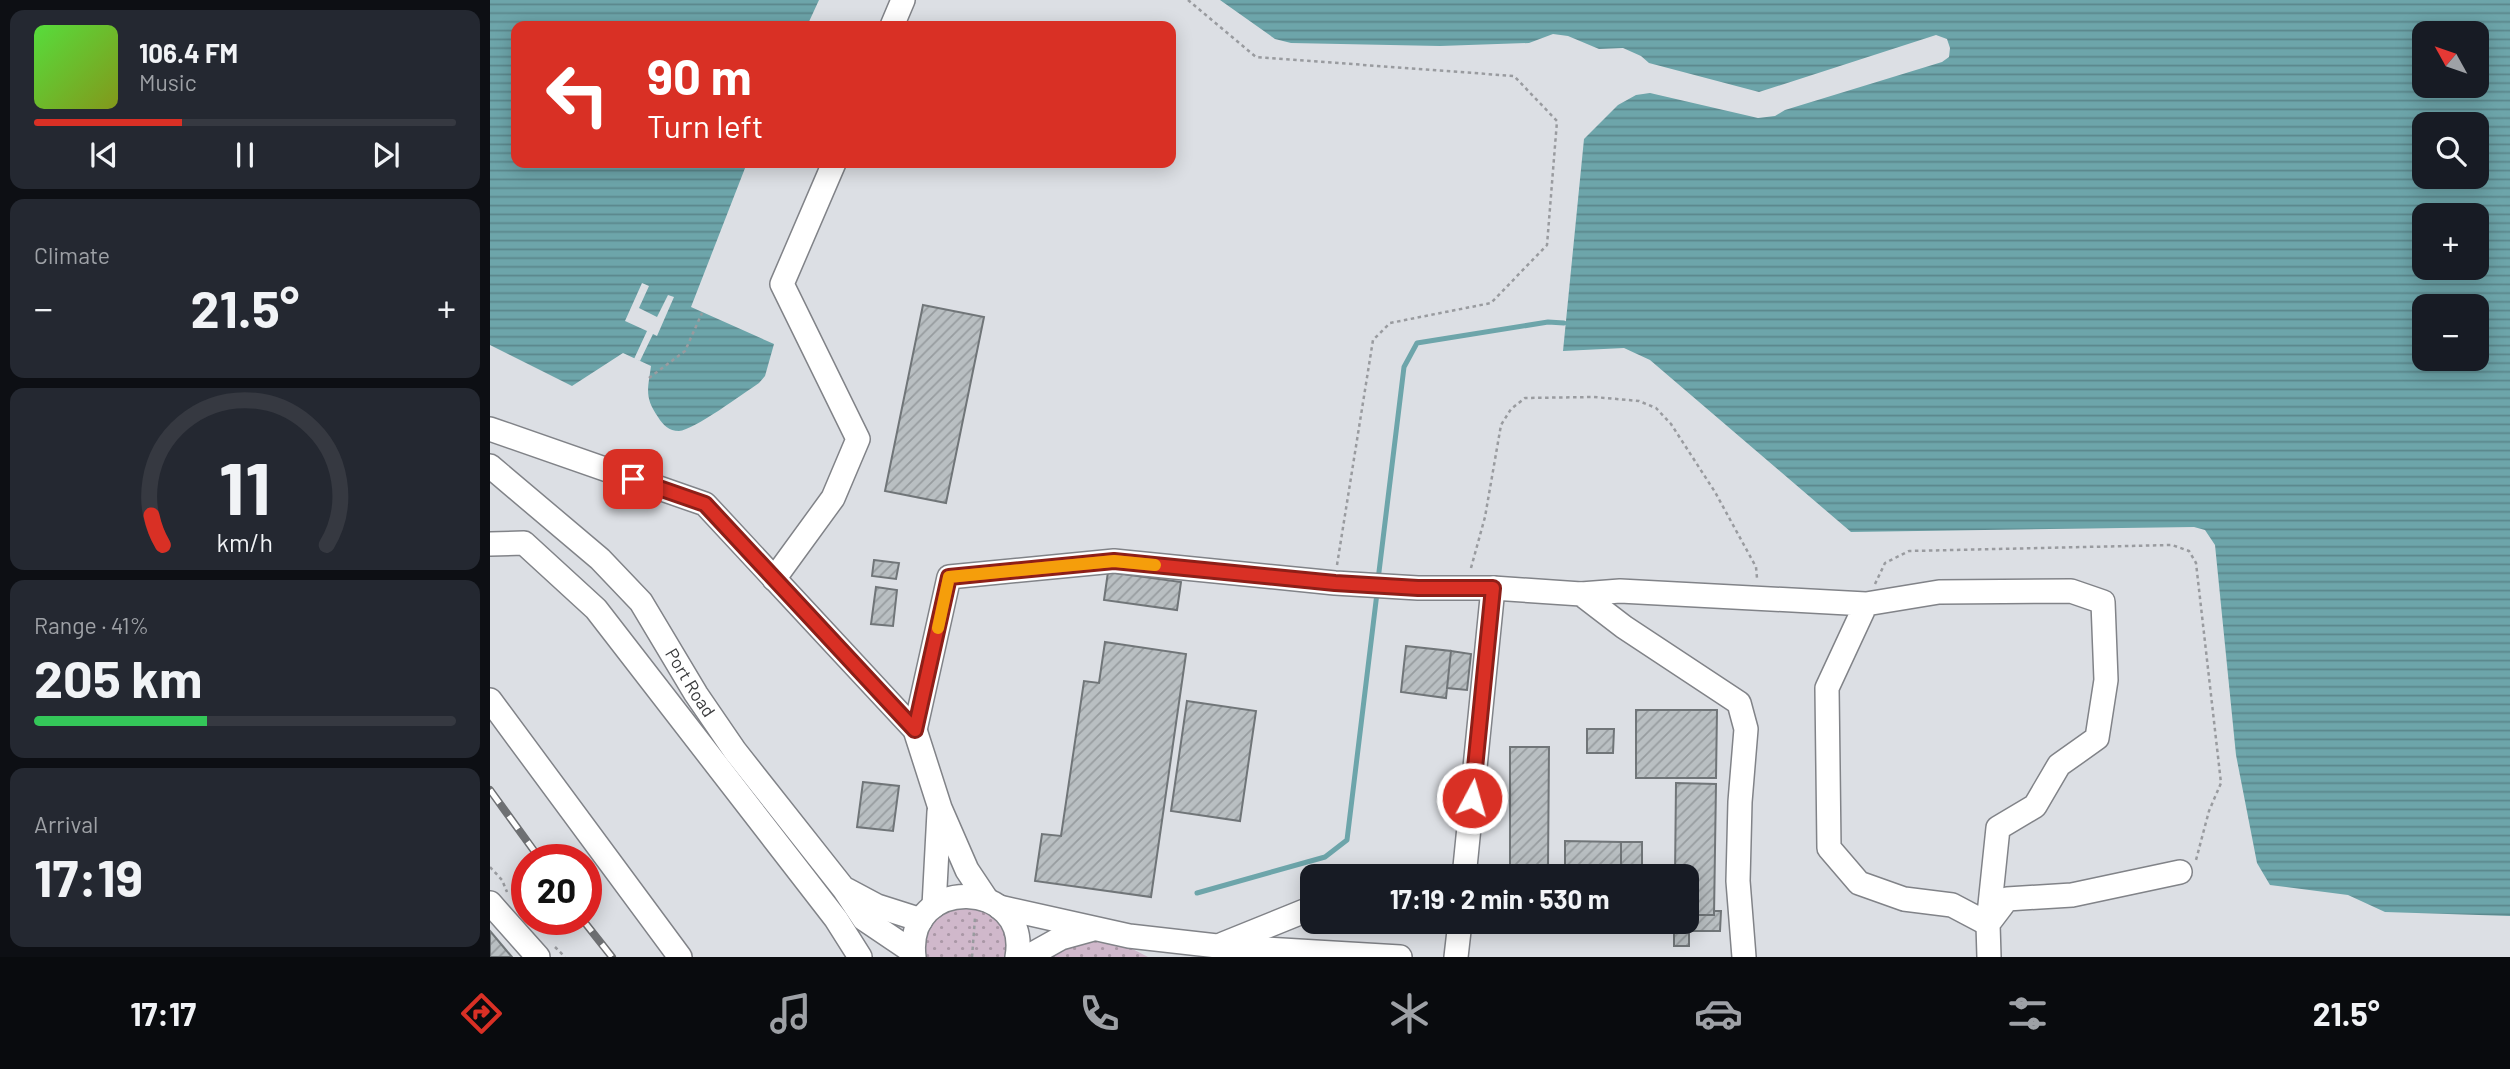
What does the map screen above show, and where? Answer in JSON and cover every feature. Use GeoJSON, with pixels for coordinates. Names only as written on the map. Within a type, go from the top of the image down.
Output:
{"type":"FeatureCollection","features":[{"type":"Feature","properties":{"kind":"street"},"geometry":{"type":"LineString","coordinates":[[894,21],[903,0]]}},
{"type":"Feature","properties":{"kind":"street"},"geometry":{"type":"LineString","coordinates":[[774,579],[833,498],[858,439],[782,284],[832,168]]}},
{"type":"Feature","properties":{"kind":"street"},"geometry":{"type":"LineString","coordinates":[[490,429],[705,504],[915,730],[940,808],[967,870],[988,905],[1129,936],[1217,946],[1400,957]]}},
{"type":"Feature","properties":{"kind":"street","name":"Port Road"},"geometry":{"type":"LineString","coordinates":[[490,466],[600,559],[641,602],[696,694],[735,751],[844,889],[864,919],[914,955]]}},
{"type":"Feature","properties":{"kind":"street","name":"Port Road"},"geometry":{"type":"LineString","coordinates":[[490,472],[522,492]]}},
{"type":"Feature","properties":{"kind":"street"},"geometry":{"type":"LineString","coordinates":[[490,544],[524,543],[596,609],[836,919],[860,957]]}},
{"type":"Feature","properties":{"kind":"street"},"geometry":{"type":"LineString","coordinates":[[915,730],[949,577],[1114,561],[1418,588],[1493,588],[1581,594],[1620,591],[1866,604],[1939,592],[2071,591],[2103,602],[2106,680],[2097,738],[2059,765],[2035,806],[1998,828],[1988,924],[1989,957]]}},
{"type":"Feature","properties":{"kind":"street"},"geometry":{"type":"LineString","coordinates":[[1465,864],[1493,588]]}},
{"type":"Feature","properties":{"kind":"street"},"geometry":{"type":"LineString","coordinates":[[1581,594],[1624,627],[1740,703],[1746,729],[1740,802],[1738,881],[1744,957]]}},
{"type":"Feature","properties":{"kind":"street"},"geometry":{"type":"LineString","coordinates":[[1866,604],[1827,688],[1829,848],[1859,883],[1904,899],[1952,905],[1988,924]]}},
{"type":"Feature","properties":{"kind":"street"},"geometry":{"type":"LineString","coordinates":[[490,700],[681,957]]}},
{"type":"Feature","properties":{"kind":"street"},"geometry":{"type":"LineString","coordinates":[[914,955],[914,936],[927,913],[940,808]]}},
{"type":"Feature","properties":{"kind":"street"},"geometry":{"type":"LineString","coordinates":[[1988,924],[2007,899],[2072,895],[2180,873]]}},
{"type":"Feature","properties":{"kind":"street","name":"Port Road"},"geometry":{"type":"LineString","coordinates":[[844,889],[877,906],[927,913]]}},
{"type":"Feature","properties":{"kind":"street"},"geometry":{"type":"LineString","coordinates":[[927,913],[958,896],[973,896],[1009,918],[1016,931],[1017,957]]}},
{"type":"Feature","properties":{"kind":"street"},"geometry":{"type":"LineString","coordinates":[[490,903],[538,957]]}},
{"type":"Feature","properties":{"kind":"street"},"geometry":{"type":"LineString","coordinates":[[1217,946],[1300,913]]}},
{"type":"Feature","properties":{"kind":"street"},"geometry":{"type":"LineString","coordinates":[[1027,957],[1061,938],[1093,930]]}},
{"type":"Feature","properties":{"kind":"street"},"geometry":{"type":"LineString","coordinates":[[1457,957],[1459,934]]}},
{"type":"Feature","properties":{"kind":"street"},"geometry":{"type":"LineString","coordinates":[[1129,936],[1157,957]]}},
{"type":"Feature","properties":{"kind":"path"},"geometry":{"type":"LineString","coordinates":[[1188,0],[1256,57],[1514,76],[1557,121],[1547,245],[1491,303],[1390,323],[1373,340],[1344,583]]}},
{"type":"Feature","properties":{"kind":"path"},"geometry":{"type":"LineString","coordinates":[[649,379],[685,351],[702,313]]}},
{"type":"Feature","properties":{"kind":"path"},"geometry":{"type":"LineString","coordinates":[[1465,588],[1485,517],[1501,425],[1511,409],[1525,398],[1594,397],[1639,401],[1656,408],[1671,424],[1715,492],[1756,567],[1761,598]]}},
{"type":"Feature","properties":{"kind":"path"},"geometry":{"type":"LineString","coordinates":[[972,957],[988,905]]}},
{"type":"Feature","properties":{"kind":"shaded area"},"geometry":{"type":"Polygon","coordinates":[[[959,905],[984,911],[998,918],[1005,932],[1009,957],[924,957],[925,937],[931,924],[959,905]]]}},
{"type":"Feature","properties":{"kind":"shaded area"},"geometry":{"type":"Polygon","coordinates":[[[1087,941],[1125,945],[1148,957],[1039,957],[1087,941]]]}},
{"type":"Feature","properties":{"kind":"water"},"geometry":{"type":"Polygon","coordinates":[[[490,0],[819,0],[809,21],[511,21],[511,168],[745,168],[691,307],[774,344],[765,376],[759,383],[707,418],[679,431],[662,423],[654,410],[648,387],[651,366],[623,353],[572,386],[490,345],[490,0]]]}},
{"type":"Feature","properties":{"kind":"water"},"geometry":{"type":"Polygon","coordinates":[[[1220,0],[2510,0],[2510,916],[2385,912],[2348,895],[2270,885],[2257,863],[2236,755],[2215,545],[2205,530],[2194,527],[1851,532],[1650,360],[1624,348],[1563,351],[1584,139],[1618,105],[1636,95],[1650,93],[1758,118],[1775,116],[1785,110],[1942,62],[1949,57],[1947,39],[1936,35],[1759,92],[1649,63],[1623,48],[1599,49],[1568,36],[1553,34],[1529,43],[1440,46],[1291,43],[1275,39],[1220,0]]]}},
{"type":"Feature","properties":{"kind":"pier"},"geometry":{"type":"Polygon","coordinates":[[[642,283],[649,286],[639,308],[657,317],[668,295],[674,297],[657,336],[653,334],[640,361],[634,359],[647,331],[625,321],[642,283]]]}},
{"type":"Feature","properties":{"kind":"building"},"geometry":{"type":"Polygon","coordinates":[[[923,305],[984,317],[946,503],[885,491],[923,305]]]}},
{"type":"Feature","properties":{"kind":"building"},"geometry":{"type":"Polygon","coordinates":[[[874,560],[899,563],[896,579],[872,576],[874,560]]]}},
{"type":"Feature","properties":{"kind":"building"},"geometry":{"type":"Polygon","coordinates":[[[1108,572],[1181,582],[1177,610],[1104,600],[1108,572]]]}},
{"type":"Feature","properties":{"kind":"building"},"geometry":{"type":"Polygon","coordinates":[[[876,587],[897,590],[893,626],[871,624],[876,587]]]}},
{"type":"Feature","properties":{"kind":"building"},"geometry":{"type":"Polygon","coordinates":[[[1105,642],[1186,654],[1151,897],[1035,881],[1042,834],[1061,836],[1084,681],[1099,683],[1105,642]]]}},
{"type":"Feature","properties":{"kind":"building"},"geometry":{"type":"Polygon","coordinates":[[[1406,646],[1451,651],[1446,698],[1401,692],[1406,646]]]}},
{"type":"Feature","properties":{"kind":"building"},"geometry":{"type":"Polygon","coordinates":[[[1451,651],[1471,654],[1467,690],[1447,688],[1451,651]]]}},
{"type":"Feature","properties":{"kind":"building"},"geometry":{"type":"Polygon","coordinates":[[[1187,701],[1256,711],[1240,821],[1171,811],[1187,701]]]}},
{"type":"Feature","properties":{"kind":"building"},"geometry":{"type":"Polygon","coordinates":[[[1636,710],[1717,710],[1716,778],[1636,778],[1636,710]]]}},
{"type":"Feature","properties":{"kind":"building"},"geometry":{"type":"Polygon","coordinates":[[[1587,729],[1614,729],[1613,753],[1587,753],[1587,729]]]}},
{"type":"Feature","properties":{"kind":"building"},"geometry":{"type":"Polygon","coordinates":[[[1510,747],[1549,747],[1548,864],[1510,864],[1510,747]]]}},
{"type":"Feature","properties":{"kind":"building"},"geometry":{"type":"Polygon","coordinates":[[[863,782],[899,786],[893,831],[857,827],[863,782]]]}},
{"type":"Feature","properties":{"kind":"building"},"geometry":{"type":"Polygon","coordinates":[[[1676,783],[1716,784],[1714,915],[1699,915],[1699,864],[1675,864],[1676,783]]]}},
{"type":"Feature","properties":{"kind":"building"},"geometry":{"type":"Polygon","coordinates":[[[1565,841],[1621,842],[1621,864],[1565,864],[1565,841]]]}},
{"type":"Feature","properties":{"kind":"building"},"geometry":{"type":"Polygon","coordinates":[[[1621,842],[1642,842],[1642,864],[1621,864],[1621,842]]]}},
{"type":"Feature","properties":{"kind":"building"},"geometry":{"type":"Polygon","coordinates":[[[1714,911],[1721,911],[1720,931],[1699,931],[1699,915],[1714,915],[1714,911]]]}},
{"type":"Feature","properties":{"kind":"building"},"geometry":{"type":"Polygon","coordinates":[[[490,931],[506,950],[512,957],[490,957],[490,931]]]}},
{"type":"Feature","properties":{"kind":"building"},"geometry":{"type":"Polygon","coordinates":[[[1674,934],[1689,934],[1689,946],[1674,946],[1674,934]]]}},
{"type":"Feature","properties":{"kind":"waterway"},"geometry":{"type":"LineString","coordinates":[[1378,580],[1404,367],[1417,343],[1548,322],[1564,323]]}},
{"type":"Feature","properties":{"kind":"waterway"},"geometry":{"type":"LineString","coordinates":[[1197,893],[1325,857],[1347,840],[1377,593]]}},
{"type":"Feature","properties":{"kind":"railway"},"geometry":{"type":"LineString","coordinates":[[490,790],[529,844]]}},
{"type":"Feature","properties":{"kind":"railway"},"geometry":{"type":"LineString","coordinates":[[595,935],[612,957]]}},
{"type":"Feature","properties":{"kind":"slow traffic"},"geometry":{"type":"LineString","coordinates":[[938,628],[949,577],[1114,561],[1155,565]]}},
{"type":"Feature","properties":{"kind":"route"},"geometry":{"type":"LineString","coordinates":[[633,479],[705,504],[915,730],[949,577],[1114,561],[1335,583],[1418,588],[1493,588],[1472,798]]}}]}
